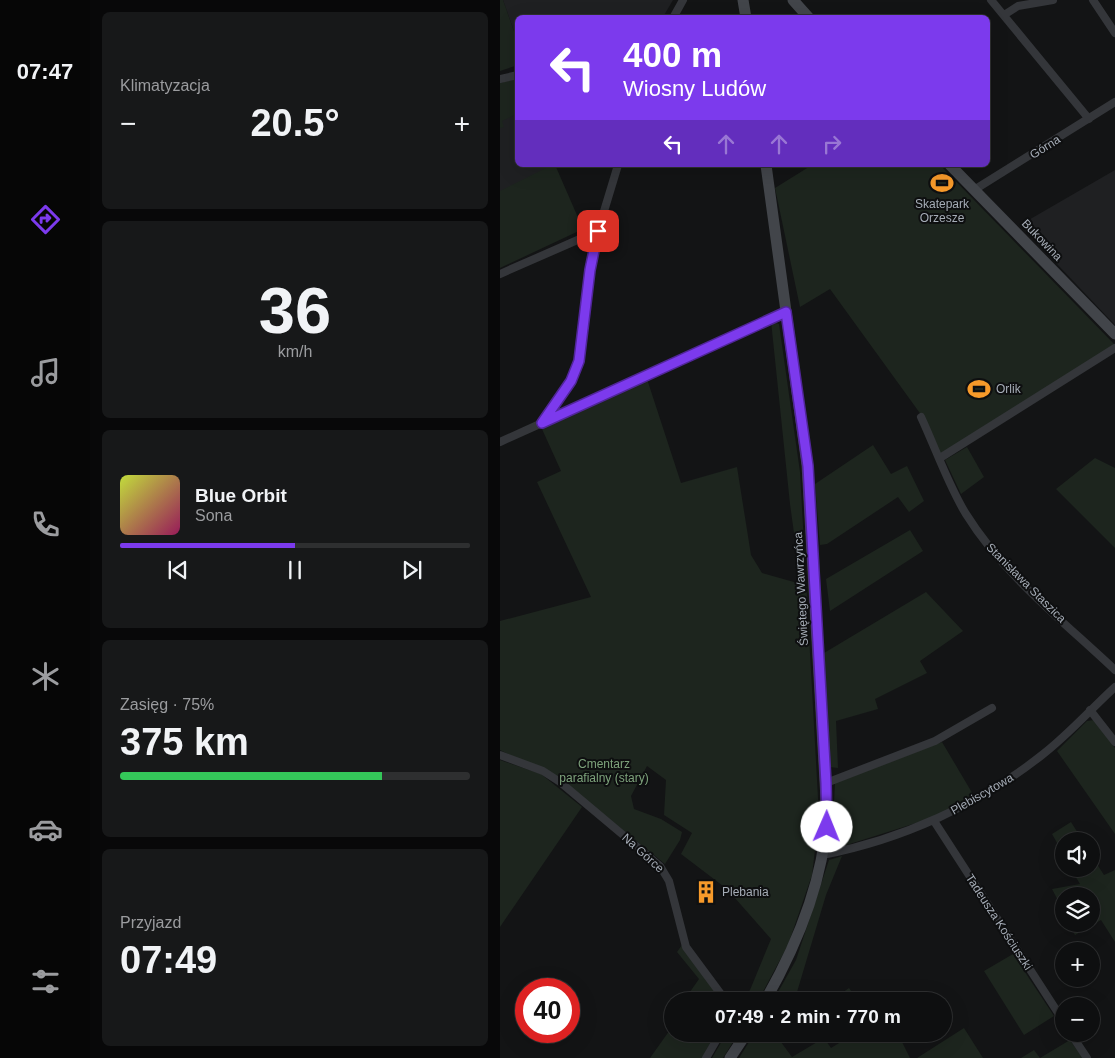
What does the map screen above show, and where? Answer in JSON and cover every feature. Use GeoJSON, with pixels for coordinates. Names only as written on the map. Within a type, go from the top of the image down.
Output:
{"type":"FeatureCollection","features":[{"type":"Feature","properties":{"kind":"street"},"geometry":{"type":"LineString","coordinates":[[675,15],[683,0]]}},
{"type":"Feature","properties":{"kind":"street"},"geometry":{"type":"LineString","coordinates":[[744,0],[746,15]]}},
{"type":"Feature","properties":{"kind":"street"},"geometry":{"type":"LineString","coordinates":[[795,0],[807,15]]}},
{"type":"Feature","properties":{"kind":"street"},"geometry":{"type":"LineString","coordinates":[[991,0],[1089,120]]}},
{"type":"Feature","properties":{"kind":"street"},"geometry":{"type":"LineString","coordinates":[[1004,15],[1018,6],[1053,0]]}},
{"type":"Feature","properties":{"kind":"street"},"geometry":{"type":"LineString","coordinates":[[1093,0],[1115,33]]}},
{"type":"Feature","properties":{"kind":"street"},"geometry":{"type":"LineString","coordinates":[[500,79],[515,76]]}},
{"type":"Feature","properties":{"kind":"street","name":"Górna"},"geometry":{"type":"LineString","coordinates":[[974,190],[1089,120],[1115,102]]}},
{"type":"Feature","properties":{"kind":"street"},"geometry":{"type":"LineString","coordinates":[[542,423],[571,381],[579,361],[590,270],[598,231],[617,167]]}},
{"type":"Feature","properties":{"kind":"street","name":"Świętego Wawrzyńca"},"geometry":{"type":"LineString","coordinates":[[766,167],[808,466],[827,817],[822,855],[809,905],[794,944],[770,992]]}},
{"type":"Feature","properties":{"kind":"street","name":"Bukowina"},"geometry":{"type":"LineString","coordinates":[[952,167],[1115,334]]}},
{"type":"Feature","properties":{"kind":"street"},"geometry":{"type":"LineString","coordinates":[[500,274],[598,231]]}},
{"type":"Feature","properties":{"kind":"street"},"geometry":{"type":"LineString","coordinates":[[500,442],[786,312]]}},
{"type":"Feature","properties":{"kind":"street"},"geometry":{"type":"LineString","coordinates":[[940,458],[1115,348]]}},
{"type":"Feature","properties":{"kind":"street","name":"Stanisława Staszica"},"geometry":{"type":"LineString","coordinates":[[920,417],[964,512],[988,547],[1015,576],[1115,670]]}},
{"type":"Feature","properties":{"kind":"street","name":"Plebiscytowa"},"geometry":{"type":"LineString","coordinates":[[822,855],[934,821],[1004,783],[1044,754],[1115,687]]}},
{"type":"Feature","properties":{"kind":"street"},"geometry":{"type":"LineString","coordinates":[[826,783],[935,741],[992,708]]}},
{"type":"Feature","properties":{"kind":"street"},"geometry":{"type":"LineString","coordinates":[[1090,710],[1115,742]]}},
{"type":"Feature","properties":{"kind":"street","name":"Na Górce"},"geometry":{"type":"LineString","coordinates":[[500,755],[543,771],[560,782],[660,866],[669,880],[686,947],[719,992]]}},
{"type":"Feature","properties":{"kind":"street","name":"Tadeusza Kościuszki"},"geometry":{"type":"LineString","coordinates":[[934,821],[1055,1008]]}},
{"type":"Feature","properties":{"kind":"street"},"geometry":{"type":"LineString","coordinates":[[706,1058],[715,1042]]}},
{"type":"Feature","properties":{"kind":"street"},"geometry":{"type":"LineString","coordinates":[[730,1058],[741,1042]]}},
{"type":"Feature","properties":{"kind":"street"},"geometry":{"type":"LineString","coordinates":[[1076,1042],[1087,1058]]}},
{"type":"Feature","properties":{"kind":"shaded area"},"geometry":{"type":"Polygon","coordinates":[[[503,0],[673,0],[664,15],[515,15],[515,34],[503,0]]]}},
{"type":"Feature","properties":{"kind":"shaded area"},"geometry":{"type":"Polygon","coordinates":[[[515,83],[515,167],[555,167],[500,193],[500,87],[515,83]]]}},
{"type":"Feature","properties":{"kind":"shaded area"},"geometry":{"type":"Polygon","coordinates":[[[1115,170],[1115,325],[1020,225],[1115,170]]]}},
{"type":"Feature","properties":{"kind":"green space"},"geometry":{"type":"Polygon","coordinates":[[[500,0],[503,0],[515,34],[515,66],[500,71],[500,0]]]}},
{"type":"Feature","properties":{"kind":"green space"},"geometry":{"type":"Polygon","coordinates":[[[515,79],[515,115],[502,121],[504,127],[500,128],[500,83],[515,79]]]}},
{"type":"Feature","properties":{"kind":"green space"},"geometry":{"type":"Polygon","coordinates":[[[548,167],[556,167],[583,229],[500,268],[500,191],[548,167]]]}},
{"type":"Feature","properties":{"kind":"green space"},"geometry":{"type":"Polygon","coordinates":[[[809,167],[942,167],[1115,345],[940,458],[922,416],[830,289],[800,307],[775,188],[809,167]]]}},
{"type":"Feature","properties":{"kind":"green space","name":"Cmentarz parafialny (stary)"},"geometry":{"type":"Polygon","coordinates":[[[771,321],[779,324],[800,472],[819,816],[812,875],[788,945],[763,992],[748,992],[771,939],[727,889],[681,854],[692,833],[664,815],[666,780],[647,766],[631,796],[634,809],[661,819],[682,832],[680,840],[665,864],[561,780],[500,750],[500,621],[591,597],[537,482],[561,471],[542,429],[647,379],[681,483],[737,467],[751,555],[762,573],[801,584],[790,504],[771,321]]]}},
{"type":"Feature","properties":{"kind":"green space"},"geometry":{"type":"Polygon","coordinates":[[[873,445],[891,474],[907,466],[924,501],[909,512],[898,497],[827,544],[820,545],[815,484],[873,445]]]}},
{"type":"Feature","properties":{"kind":"green space"},"geometry":{"type":"Polygon","coordinates":[[[967,447],[984,477],[961,494],[945,460],[967,447]]]}},
{"type":"Feature","properties":{"kind":"green space"},"geometry":{"type":"Polygon","coordinates":[[[1095,458],[1115,468],[1115,548],[1056,489],[1095,458]]]}},
{"type":"Feature","properties":{"kind":"green space"},"geometry":{"type":"Polygon","coordinates":[[[910,530],[923,551],[830,611],[826,579],[910,530]]]}},
{"type":"Feature","properties":{"kind":"green space"},"geometry":{"type":"Polygon","coordinates":[[[926,592],[963,631],[920,661],[927,673],[875,699],[878,709],[836,721],[838,768],[830,767],[824,653],[926,592]]]}},
{"type":"Feature","properties":{"kind":"green space"},"geometry":{"type":"Polygon","coordinates":[[[1094,720],[1115,748],[1115,834],[1057,751],[1087,721],[1094,720]]]}},
{"type":"Feature","properties":{"kind":"green space"},"geometry":{"type":"Polygon","coordinates":[[[942,742],[974,796],[932,818],[837,848],[832,845],[835,783],[942,742]]]}},
{"type":"Feature","properties":{"kind":"green space"},"geometry":{"type":"Polygon","coordinates":[[[500,760],[541,774],[582,807],[500,927],[500,760]]]}},
{"type":"Feature","properties":{"kind":"green space"},"geometry":{"type":"Polygon","coordinates":[[[1071,822],[1077,832],[1055,832],[1071,822]]]}},
{"type":"Feature","properties":{"kind":"green space"},"geometry":{"type":"Polygon","coordinates":[[[842,856],[826,895],[797,992],[778,992],[796,960],[829,860],[842,856]]]}},
{"type":"Feature","properties":{"kind":"green space"},"geometry":{"type":"Polygon","coordinates":[[[1100,869],[1104,875],[1115,870],[1115,942],[1100,921],[1100,887],[1063,887],[1080,884],[1076,877],[1100,877],[1100,869]]]}},
{"type":"Feature","properties":{"kind":"green space"},"geometry":{"type":"Polygon","coordinates":[[[682,945],[717,992],[690,992],[699,979],[677,952],[682,945]]]}},
{"type":"Feature","properties":{"kind":"green space"},"geometry":{"type":"Polygon","coordinates":[[[1013,954],[1054,1016],[1024,1035],[984,971],[1013,954]]]}},
{"type":"Feature","properties":{"kind":"green space"},"geometry":{"type":"Polygon","coordinates":[[[849,988],[852,992],[843,992],[849,988]]]}},
{"type":"Feature","properties":{"kind":"green space"},"geometry":{"type":"Polygon","coordinates":[[[964,1028],[983,1058],[917,1058],[942,1042],[952,1042],[952,1036],[964,1028]]]}},
{"type":"Feature","properties":{"kind":"green space"},"geometry":{"type":"Polygon","coordinates":[[[664,1038],[664,1042],[711,1042],[702,1058],[650,1058],[664,1038]]]}},
{"type":"Feature","properties":{"kind":"green space"},"geometry":{"type":"Polygon","coordinates":[[[721,1042],[733,1042],[723,1058],[712,1058],[721,1042]]]}},
{"type":"Feature","properties":{"kind":"green space"},"geometry":{"type":"Polygon","coordinates":[[[749,1042],[781,1042],[792,1057],[817,1042],[827,1042],[831,1048],[841,1042],[902,1042],[910,1058],[739,1058],[749,1042]]]}},
{"type":"Feature","properties":{"kind":"green space"},"geometry":{"type":"Polygon","coordinates":[[[1067,1042],[1071,1042],[1083,1058],[1040,1058],[1067,1042]]]}},
{"type":"Feature","properties":{"kind":"green space"},"geometry":{"type":"Polygon","coordinates":[[[1034,1050],[1040,1058],[1021,1058],[1034,1050]]]}},
{"type":"Feature","properties":{"kind":"place","name":"Skatepark Orzesze"},"geometry":{"type":"Point","coordinates":[942,183]}},
{"type":"Feature","properties":{"kind":"place","name":"Orlik"},"geometry":{"type":"Point","coordinates":[979,389]}},
{"type":"Feature","properties":{"kind":"place","name":"Plebania"},"geometry":{"type":"Point","coordinates":[706,892]}},
{"type":"Feature","properties":{"kind":"route"},"geometry":{"type":"LineString","coordinates":[[598,231],[590,270],[579,361],[571,381],[542,423],[786,312],[808,466],[827,827]]}}]}
